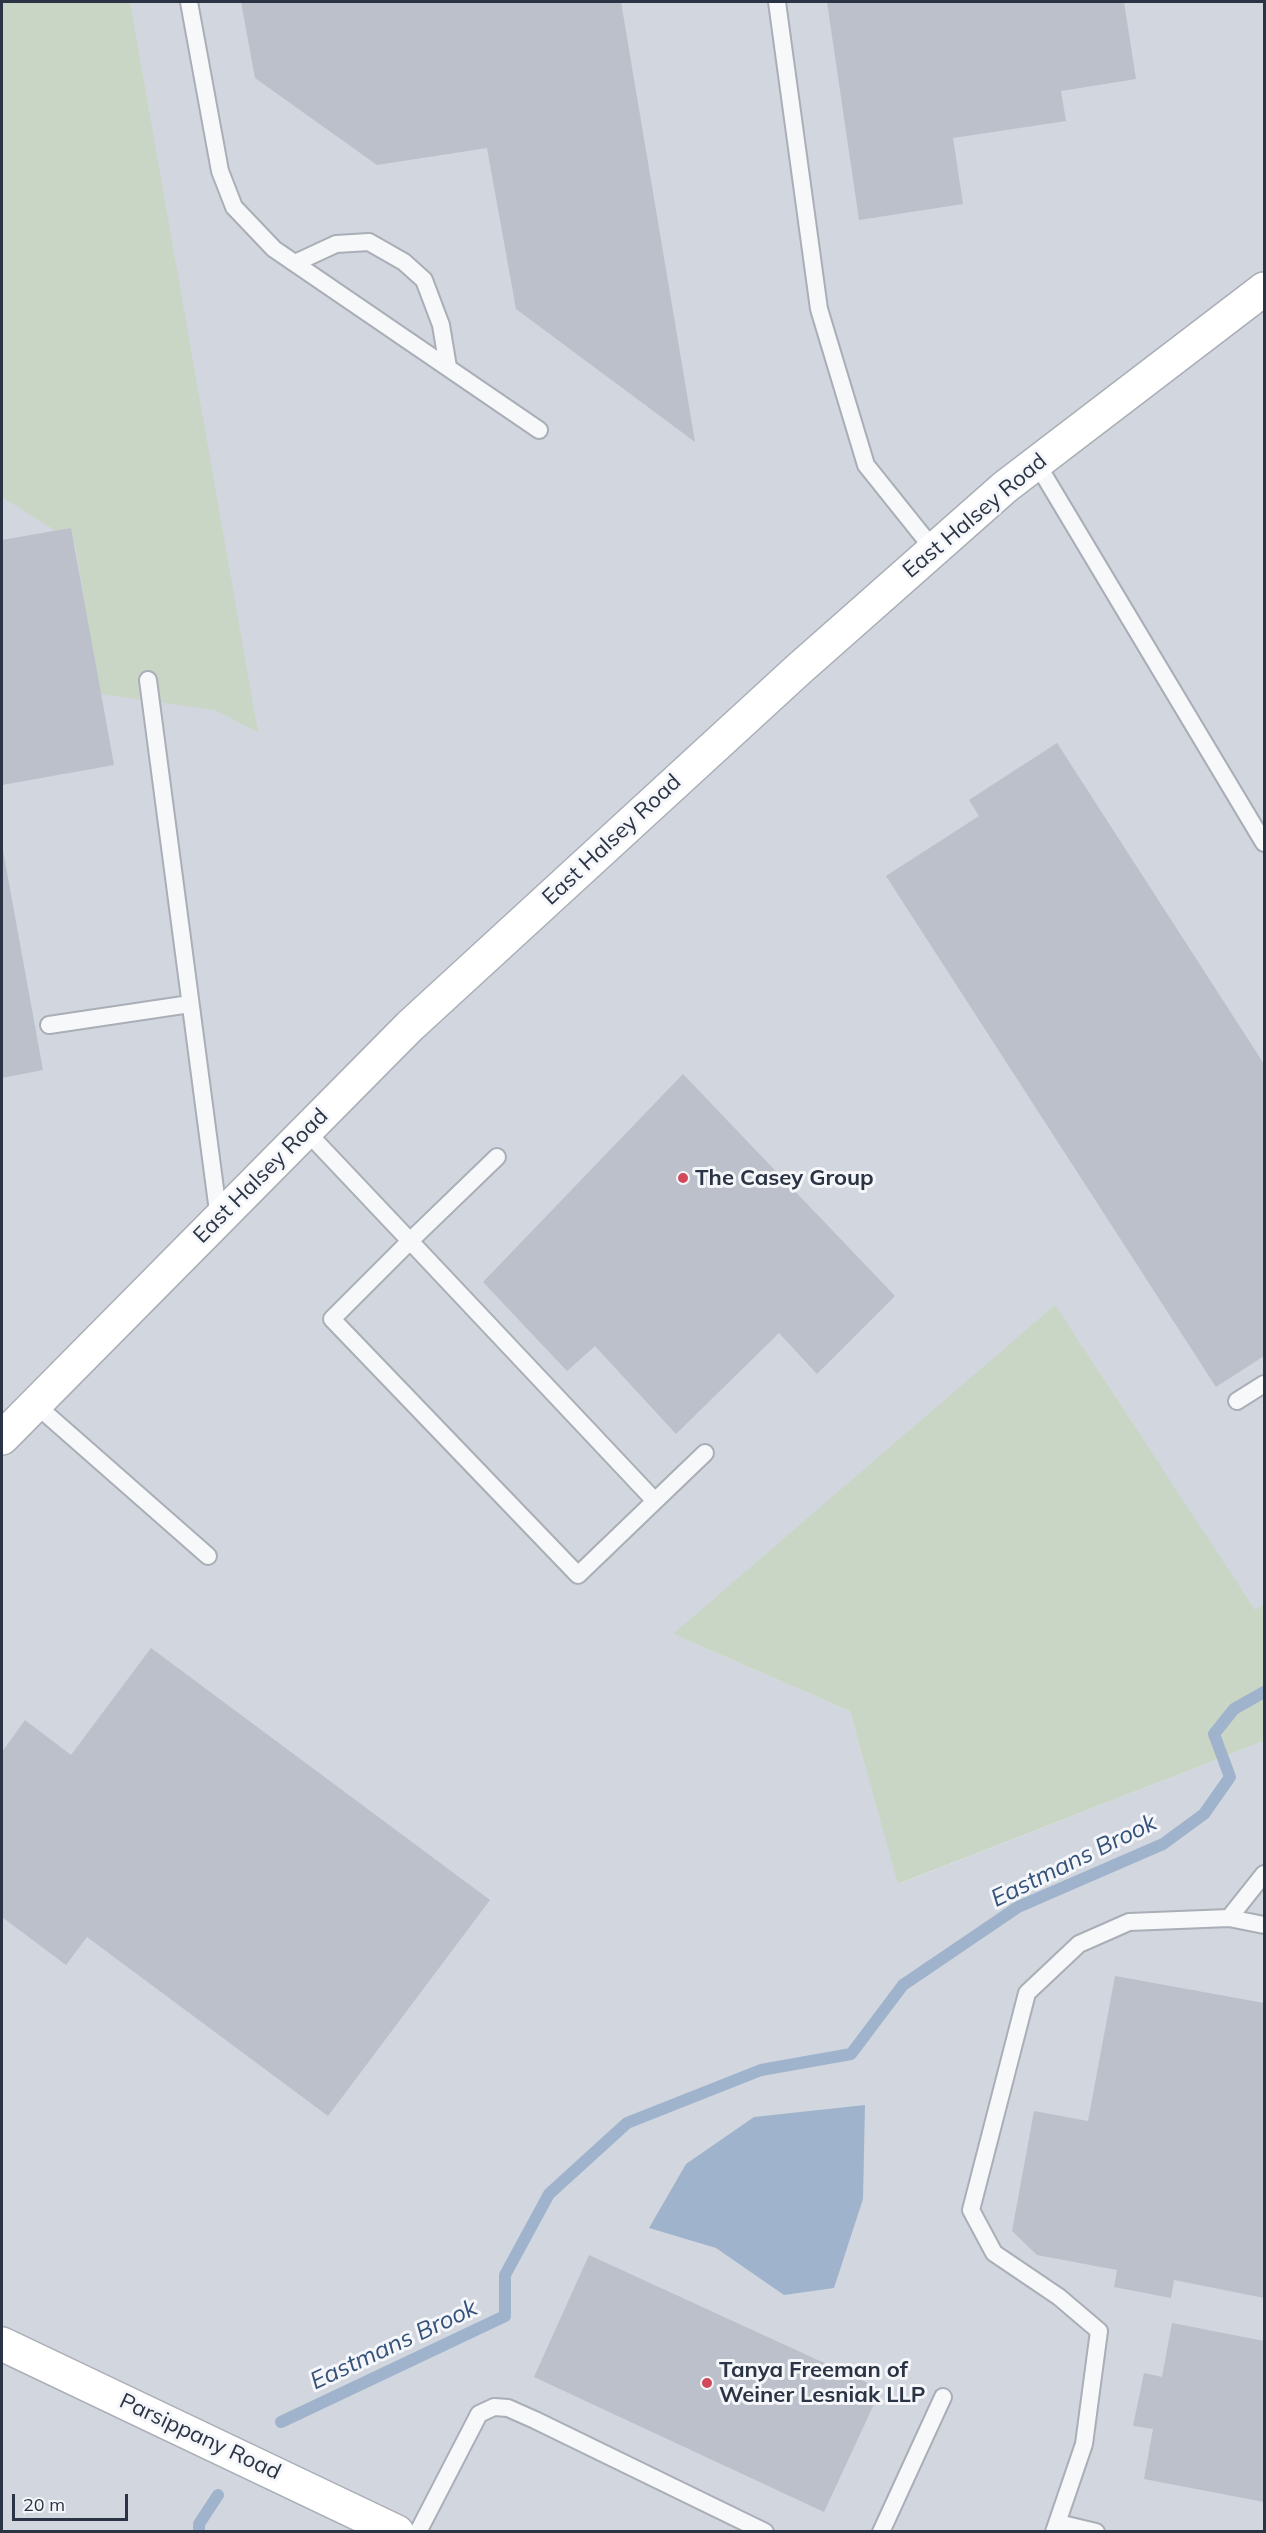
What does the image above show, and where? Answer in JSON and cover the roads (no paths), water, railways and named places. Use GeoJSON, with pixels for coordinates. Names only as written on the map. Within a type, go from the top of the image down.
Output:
{"type":"FeatureCollection","features":[{"type":"Feature","properties":{"kind":"main road","name":"East Halsey Road"},"geometry":{"type":"LineString","coordinates":[[2,1438],[410,1026],[783,684],[1005,487],[1264,289]]}},
{"type":"Feature","properties":{"kind":"main road","name":"Parsippany Road"},"geometry":{"type":"LineString","coordinates":[[2,2344],[397,2532]]}},
{"type":"Feature","properties":{"kind":"lane"},"geometry":{"type":"LineString","coordinates":[[189,2],[220,171],[234,207],[274,249],[539,430]]}},
{"type":"Feature","properties":{"kind":"lane"},"geometry":{"type":"LineString","coordinates":[[777,2],[819,309],[866,465],[934,550]]}},
{"type":"Feature","properties":{"kind":"lane"},"geometry":{"type":"LineString","coordinates":[[294,263],[336,244],[369,242],[404,262],[424,280],[441,325],[448,368]]}},
{"type":"Feature","properties":{"kind":"lane"},"geometry":{"type":"LineString","coordinates":[[1036,462],[1264,843]]}},
{"type":"Feature","properties":{"kind":"lane"},"geometry":{"type":"LineString","coordinates":[[148,680],[219,1219]]}},
{"type":"Feature","properties":{"kind":"lane"},"geometry":{"type":"LineString","coordinates":[[49,1025],[190,1004]]}},
{"type":"Feature","properties":{"kind":"lane"},"geometry":{"type":"LineString","coordinates":[[306,1131],[655,1501]]}},
{"type":"Feature","properties":{"kind":"lane"},"geometry":{"type":"LineString","coordinates":[[497,1158],[332,1319],[578,1575],[705,1454]]}},
{"type":"Feature","properties":{"kind":"lane"},"geometry":{"type":"LineString","coordinates":[[1237,1401],[1264,1384]]}},
{"type":"Feature","properties":{"kind":"lane"},"geometry":{"type":"LineString","coordinates":[[35,1404],[208,1556]]}},
{"type":"Feature","properties":{"kind":"lane"},"geometry":{"type":"LineString","coordinates":[[1229,1918],[1264,1874]]}},
{"type":"Feature","properties":{"kind":"lane"},"geometry":{"type":"LineString","coordinates":[[1096,2532],[1056,2527],[1084,2444],[1099,2331],[1059,2297],[993,2253],[971,2210],[1027,1993],[1079,1944],[1129,1922],[1229,1918],[1264,1925]]}},
{"type":"Feature","properties":{"kind":"lane"},"geometry":{"type":"LineString","coordinates":[[881,2532],[943,2397]]}},
{"type":"Feature","properties":{"kind":"lane"},"geometry":{"type":"LineString","coordinates":[[418,2532],[479,2414],[494,2407],[508,2408],[535,2420],[765,2532]]}},
{"type":"Feature","properties":{"kind":"water"},"geometry":{"type":"Polygon","coordinates":[[[865,2105],[863,2199],[834,2288],[784,2295],[716,2248],[649,2228],[686,2164],[754,2117],[865,2105]]]}},
{"type":"Feature","properties":{"kind":"waterway","name":"Eastmans Brook"},"geometry":{"type":"LineString","coordinates":[[281,2422],[505,2316],[505,2275],[549,2194],[627,2123],[761,2070],[851,2054],[903,1985],[1018,1907],[1163,1844],[1204,1814],[1230,1777],[1214,1734],[1234,1709],[1264,1692]]}},
{"type":"Feature","properties":{"kind":"waterway","name":"Eastmans Brook"},"geometry":{"type":"LineString","coordinates":[[199,2532],[199,2524],[218,2495]]}},
{"type":"Feature","properties":{"kind":"place","name":"The Casey Group"},"geometry":{"type":"Point","coordinates":[683,1178]}},
{"type":"Feature","properties":{"kind":"place","name":"Tanya Freeman of Weiner Lesniak LLP"},"geometry":{"type":"Point","coordinates":[707,2383]}}]}
